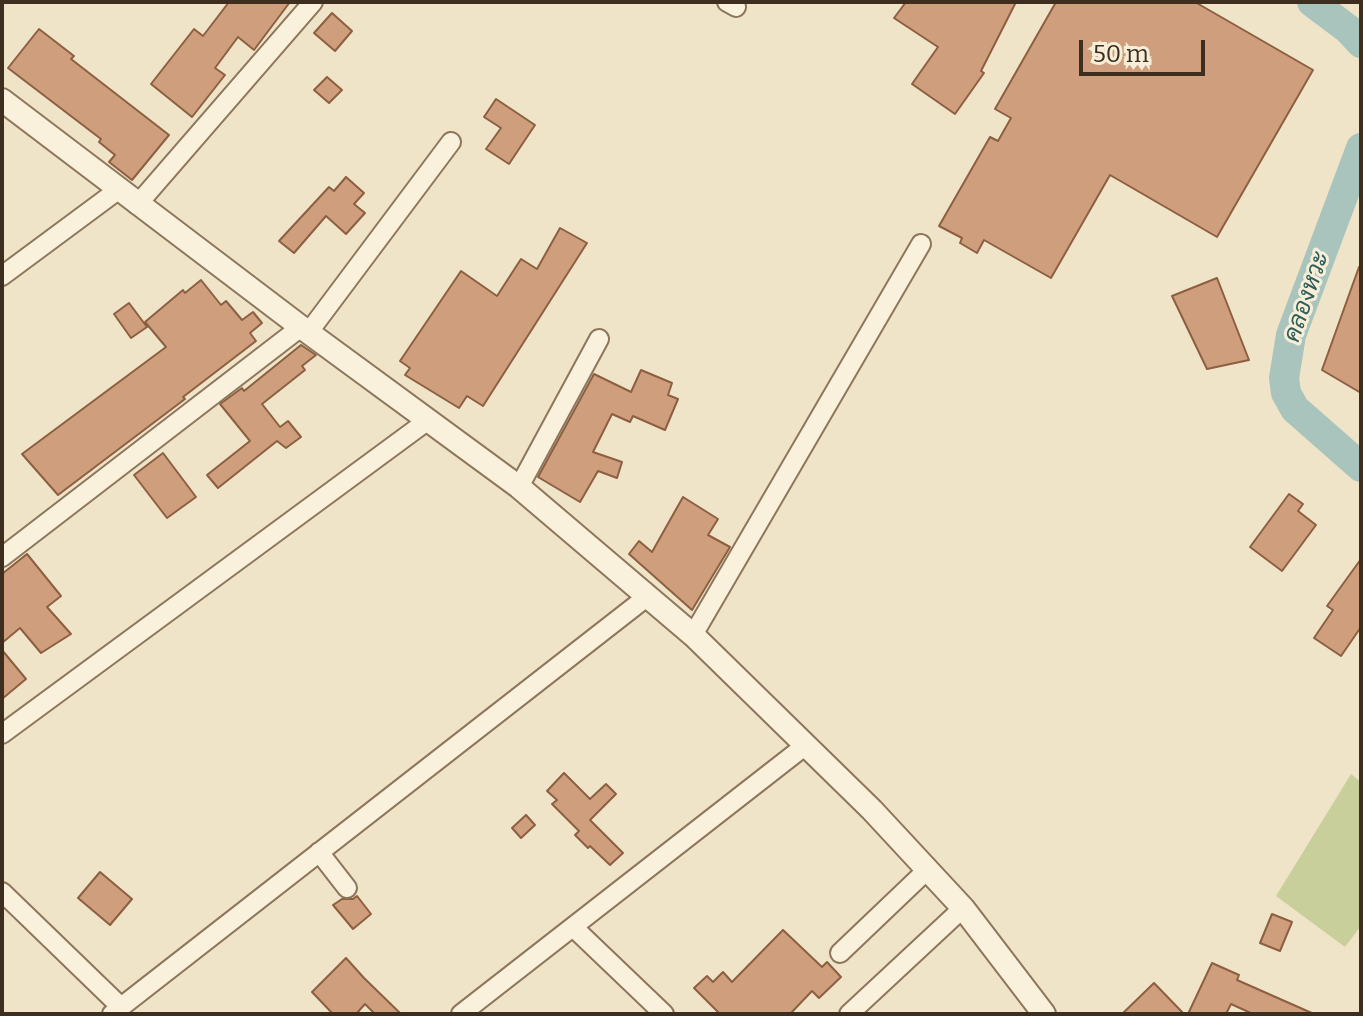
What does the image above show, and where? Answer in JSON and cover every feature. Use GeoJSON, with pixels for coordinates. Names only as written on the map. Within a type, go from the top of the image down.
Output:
{"type":"FeatureCollection","features":[{"type":"Feature","properties":{"kind":"street"},"geometry":{"type":"LineString","coordinates":[[137,205],[313,2]]}},
{"type":"Feature","properties":{"kind":"street"},"geometry":{"type":"LineString","coordinates":[[2,100],[137,205],[519,487],[693,635],[806,745],[963,908],[1044,1014]]}},
{"type":"Feature","properties":{"kind":"street"},"geometry":{"type":"LineString","coordinates":[[2,557],[304,330],[451,142]]}},
{"type":"Feature","properties":{"kind":"street"},"geometry":{"type":"LineString","coordinates":[[2,276],[118,190]]}},
{"type":"Feature","properties":{"kind":"street"},"geometry":{"type":"LineString","coordinates":[[693,635],[921,244]]}},
{"type":"Feature","properties":{"kind":"street"},"geometry":{"type":"LineString","coordinates":[[519,487],[599,339]]}},
{"type":"Feature","properties":{"kind":"street"},"geometry":{"type":"LineString","coordinates":[[2,734],[427,421]]}},
{"type":"Feature","properties":{"kind":"street"},"geometry":{"type":"LineString","coordinates":[[2,892],[117,1010],[648,596]]}},
{"type":"Feature","properties":{"kind":"street"},"geometry":{"type":"LineString","coordinates":[[461,1014],[806,745]]}},
{"type":"Feature","properties":{"kind":"street"},"geometry":{"type":"LineString","coordinates":[[319,852],[347,888]]}},
{"type":"Feature","properties":{"kind":"street"},"geometry":{"type":"LineString","coordinates":[[840,953],[927,870]]}},
{"type":"Feature","properties":{"kind":"street"},"geometry":{"type":"LineString","coordinates":[[849,1014],[963,908]]}},
{"type":"Feature","properties":{"kind":"street"},"geometry":{"type":"LineString","coordinates":[[573,927],[664,1014]]}},
{"type":"Feature","properties":{"kind":"green space"},"geometry":{"type":"Polygon","coordinates":[[[1351,774],[1361,782],[1361,926],[1345,947],[1276,896],[1351,774]]]}},
{"type":"Feature","properties":{"kind":"building"},"geometry":{"type":"Polygon","coordinates":[[[229,2],[290,2],[254,50],[238,37],[215,68],[225,75],[192,117],[151,84],[194,29],[203,36],[229,2]]]}},
{"type":"Feature","properties":{"kind":"building"},"geometry":{"type":"Polygon","coordinates":[[[906,2],[1016,2],[981,71],[984,73],[955,114],[912,84],[938,47],[894,18],[906,2]]]}},
{"type":"Feature","properties":{"kind":"building"},"geometry":{"type":"Polygon","coordinates":[[[1056,2],[1195,2],[1313,70],[1217,237],[1110,175],[1051,278],[984,240],[977,253],[960,243],[962,238],[939,226],[990,137],[998,141],[1011,118],[995,109],[1056,2]]]}},
{"type":"Feature","properties":{"kind":"building"},"geometry":{"type":"Polygon","coordinates":[[[332,13],[352,31],[335,51],[314,33],[332,13]]]}},
{"type":"Feature","properties":{"kind":"building"},"geometry":{"type":"Polygon","coordinates":[[[39,29],[74,56],[71,59],[169,135],[132,180],[109,162],[115,155],[99,142],[101,139],[8,68],[39,29]]]}},
{"type":"Feature","properties":{"kind":"building"},"geometry":{"type":"Polygon","coordinates":[[[327,77],[342,90],[329,103],[314,90],[327,77]]]}},
{"type":"Feature","properties":{"kind":"building"},"geometry":{"type":"Polygon","coordinates":[[[496,99],[535,125],[509,164],[486,149],[501,128],[484,117],[496,99]]]}},
{"type":"Feature","properties":{"kind":"building"},"geometry":{"type":"Polygon","coordinates":[[[346,177],[364,193],[354,204],[365,213],[346,234],[326,216],[294,253],[279,241],[329,187],[334,191],[346,177]]]}},
{"type":"Feature","properties":{"kind":"building"},"geometry":{"type":"Polygon","coordinates":[[[560,228],[587,243],[483,406],[467,396],[459,408],[405,375],[410,368],[400,361],[461,271],[497,296],[521,259],[537,269],[560,228]]]}},
{"type":"Feature","properties":{"kind":"building"},"geometry":{"type":"Polygon","coordinates":[[[1361,268],[1361,393],[1322,370],[1361,268]]]}},
{"type":"Feature","properties":{"kind":"building"},"geometry":{"type":"Polygon","coordinates":[[[1217,278],[1249,360],[1207,369],[1172,296],[1217,278]]]}},
{"type":"Feature","properties":{"kind":"building"},"geometry":{"type":"Polygon","coordinates":[[[201,280],[221,305],[226,301],[242,320],[253,312],[262,323],[250,333],[256,341],[58,495],[22,454],[166,347],[145,322],[183,290],[185,293],[201,280]]]}},
{"type":"Feature","properties":{"kind":"building"},"geometry":{"type":"Polygon","coordinates":[[[129,303],[147,327],[131,338],[114,314],[129,303]]]}},
{"type":"Feature","properties":{"kind":"building"},"geometry":{"type":"Polygon","coordinates":[[[301,345],[316,355],[302,366],[305,370],[262,404],[280,427],[288,421],[301,437],[286,448],[277,441],[218,488],[207,475],[250,441],[220,404],[242,388],[244,391],[301,345]]]}},
{"type":"Feature","properties":{"kind":"building"},"geometry":{"type":"Polygon","coordinates":[[[641,370],[672,383],[668,395],[678,399],[665,430],[633,416],[630,422],[612,414],[593,452],[622,462],[617,478],[598,471],[580,502],[538,477],[594,374],[631,392],[641,370]]]}},
{"type":"Feature","properties":{"kind":"building"},"geometry":{"type":"Polygon","coordinates":[[[163,453],[196,497],[167,518],[134,475],[163,453]]]}},
{"type":"Feature","properties":{"kind":"building"},"geometry":{"type":"Polygon","coordinates":[[[1289,494],[1303,504],[1298,511],[1316,525],[1282,571],[1250,547],[1289,494]]]}},
{"type":"Feature","properties":{"kind":"building"},"geometry":{"type":"Polygon","coordinates":[[[683,497],[718,519],[708,535],[730,547],[692,610],[629,554],[639,541],[652,552],[683,497]]]}},
{"type":"Feature","properties":{"kind":"building"},"geometry":{"type":"Polygon","coordinates":[[[27,554],[61,596],[47,607],[71,634],[41,653],[20,628],[2,643],[2,574],[27,554]]]}},
{"type":"Feature","properties":{"kind":"building"},"geometry":{"type":"Polygon","coordinates":[[[1361,559],[1361,627],[1341,656],[1314,638],[1333,610],[1327,606],[1361,559]]]}},
{"type":"Feature","properties":{"kind":"building"},"geometry":{"type":"Polygon","coordinates":[[[2,650],[26,679],[2,699],[2,650]]]}},
{"type":"Feature","properties":{"kind":"building"},"geometry":{"type":"Polygon","coordinates":[[[564,773],[590,799],[606,784],[616,794],[590,820],[623,853],[610,865],[575,835],[579,831],[552,804],[557,800],[547,791],[564,773]]]}},
{"type":"Feature","properties":{"kind":"building"},"geometry":{"type":"Polygon","coordinates":[[[526,815],[535,825],[521,838],[512,828],[526,815]]]}},
{"type":"Feature","properties":{"kind":"building"},"geometry":{"type":"Polygon","coordinates":[[[100,872],[132,899],[110,925],[78,898],[100,872]]]}},
{"type":"Feature","properties":{"kind":"building"},"geometry":{"type":"Polygon","coordinates":[[[357,896],[371,914],[353,929],[333,905],[342,899],[357,896]]]}},
{"type":"Feature","properties":{"kind":"building"},"geometry":{"type":"Polygon","coordinates":[[[1272,914],[1292,922],[1280,951],[1260,943],[1272,914]]]}},
{"type":"Feature","properties":{"kind":"building"},"geometry":{"type":"Polygon","coordinates":[[[783,930],[822,967],[827,962],[841,977],[819,998],[812,991],[790,1014],[720,1014],[694,988],[707,976],[713,982],[723,972],[732,982],[783,930]]]}},
{"type":"Feature","properties":{"kind":"building"},"geometry":{"type":"Polygon","coordinates":[[[346,958],[401,1014],[375,1014],[365,1004],[356,1014],[333,1014],[312,992],[346,958]]]}},
{"type":"Feature","properties":{"kind":"building"},"geometry":{"type":"Polygon","coordinates":[[[1212,963],[1239,975],[1237,980],[1314,1014],[1253,1014],[1231,1004],[1226,1014],[1188,1014],[1212,963]]]}},
{"type":"Feature","properties":{"kind":"building"},"geometry":{"type":"Polygon","coordinates":[[[1154,983],[1184,1014],[1122,1014],[1154,983]]]}},
{"type":"Feature","properties":{"kind":"waterway","name":"คลองหวะ"},"geometry":{"type":"LineString","coordinates":[[1312,2],[1361,43]]}},
{"type":"Feature","properties":{"kind":"waterway","name":"คลองหวะ"},"geometry":{"type":"LineString","coordinates":[[1361,148],[1291,335],[1284,378],[1286,393],[1295,409],[1361,467]]}}]}
